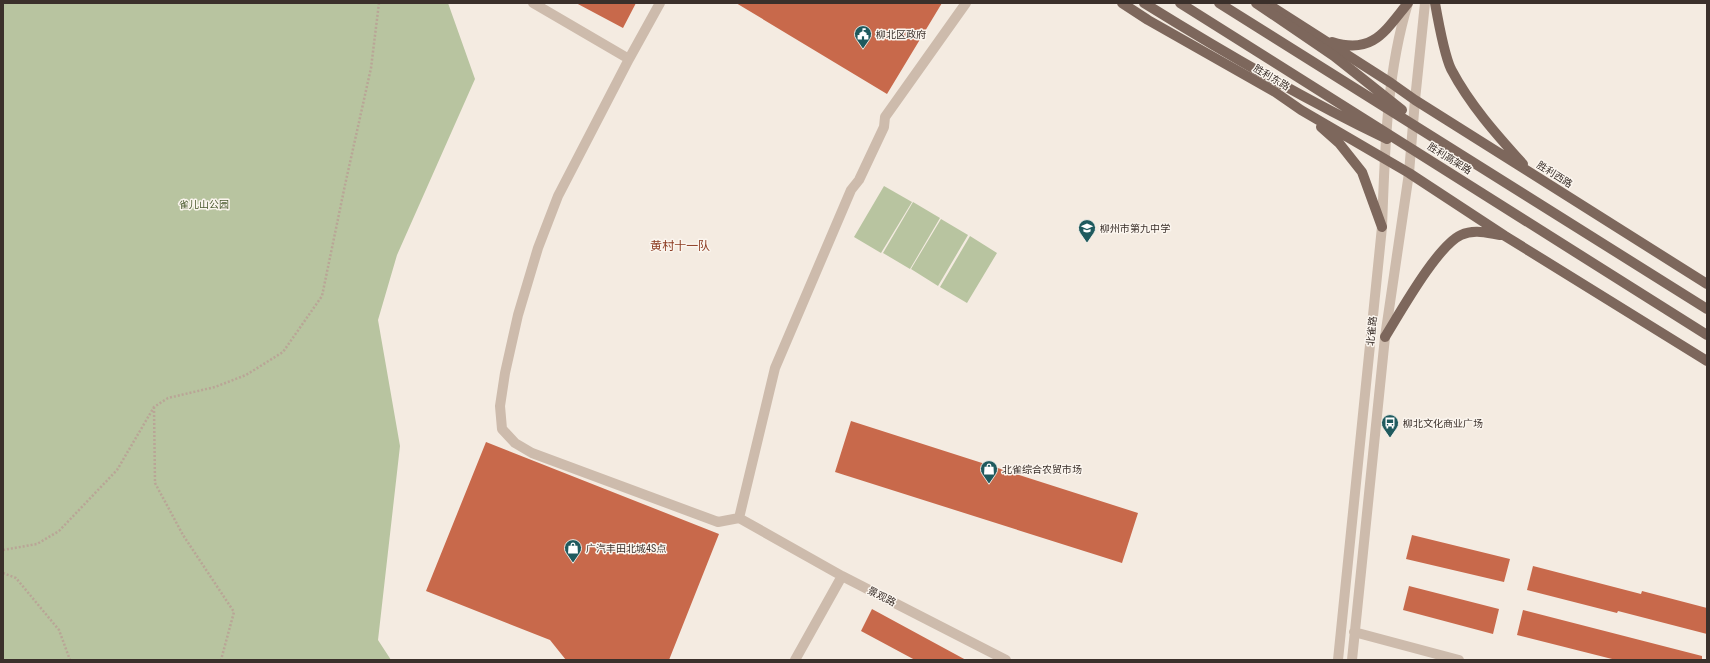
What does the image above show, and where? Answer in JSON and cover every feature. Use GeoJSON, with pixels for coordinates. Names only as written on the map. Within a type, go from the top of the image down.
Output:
{"type":"FeatureCollection","features":[{"type":"Feature","properties":{"kind":"main road","name":"胜利东路"},"geometry":{"type":"LineString","coordinates":[[1122,3],[1148,20],[1275,92],[1301,110],[1409,173]]}},
{"type":"Feature","properties":{"kind":"main road"},"geometry":{"type":"LineString","coordinates":[[1144,3],[1267,76],[1356,124],[1429,159]]}},
{"type":"Feature","properties":{"kind":"main road","name":"胜利高架路"},"geometry":{"type":"LineString","coordinates":[[1180,3],[1707,335]]}},
{"type":"Feature","properties":{"kind":"main road","name":"胜利高架路"},"geometry":{"type":"LineString","coordinates":[[1219,3],[1707,309]]}},
{"type":"Feature","properties":{"kind":"main road"},"geometry":{"type":"LineString","coordinates":[[1256,3],[1334,56],[1439,140]]}},
{"type":"Feature","properties":{"kind":"main road"},"geometry":{"type":"LineString","coordinates":[[1266,3],[1391,83]]}},
{"type":"Feature","properties":{"kind":"main road"},"geometry":{"type":"LineString","coordinates":[[1317,37],[1345,46],[1370,43],[1381,36],[1408,3]]}},
{"type":"Feature","properties":{"kind":"main road"},"geometry":{"type":"LineString","coordinates":[[1435,3],[1450,67],[1482,117],[1531,173]]}},
{"type":"Feature","properties":{"kind":"main road","name":"胜利西路"},"geometry":{"type":"LineString","coordinates":[[1391,83],[1415,100],[1707,284]]}},
{"type":"Feature","properties":{"kind":"main road"},"geometry":{"type":"LineString","coordinates":[[1301,110],[1339,143],[1362,172],[1382,227]]}},
{"type":"Feature","properties":{"kind":"main road"},"geometry":{"type":"LineString","coordinates":[[1409,173],[1505,236],[1707,361]]}},
{"type":"Feature","properties":{"kind":"main road"},"geometry":{"type":"LineString","coordinates":[[1385,337],[1423,277],[1444,250],[1461,235],[1476,232],[1505,236]]}},
{"type":"Feature","properties":{"kind":"street"},"geometry":{"type":"LineString","coordinates":[[533,3],[629,59]]}},
{"type":"Feature","properties":{"kind":"street"},"geometry":{"type":"LineString","coordinates":[[660,3],[629,59],[558,196],[538,248],[518,315],[505,373],[500,406],[502,429],[515,443],[532,453],[718,522],[739,518],[775,368],[851,190],[859,180],[884,127],[885,118],[966,3]]}},
{"type":"Feature","properties":{"kind":"street","name":"北雀路"},"geometry":{"type":"LineString","coordinates":[[1338,660],[1382,227],[1385,158],[1391,83],[1400,30],[1408,3]]}},
{"type":"Feature","properties":{"kind":"street","name":"北雀路"},"geometry":{"type":"LineString","coordinates":[[1352,660],[1385,337],[1409,173],[1425,3]]}},
{"type":"Feature","properties":{"kind":"street","name":"景观路"},"geometry":{"type":"LineString","coordinates":[[739,518],[842,576],[1006,660]]}},
{"type":"Feature","properties":{"kind":"street"},"geometry":{"type":"LineString","coordinates":[[795,660],[842,576]]}},
{"type":"Feature","properties":{"kind":"street"},"geometry":{"type":"LineString","coordinates":[[1354,632],[1459,660]]}},
{"type":"Feature","properties":{"kind":"path"},"geometry":{"type":"LineString","coordinates":[[3,550],[37,544],[60,531],[117,470],[154,407],[168,398],[215,387],[246,375],[283,352],[322,296],[344,185],[371,68],[379,3]]}},
{"type":"Feature","properties":{"kind":"path"},"geometry":{"type":"LineString","coordinates":[[154,407],[155,483],[183,535],[234,612],[221,660]]}},
{"type":"Feature","properties":{"kind":"path"},"geometry":{"type":"LineString","coordinates":[[3,573],[16,578],[59,630],[70,660]]}},
{"type":"Feature","properties":{"kind":"green space","name":"雀儿山公园"},"geometry":{"type":"Polygon","coordinates":[[[3,3],[448,3],[475,79],[397,255],[378,320],[400,446],[378,640],[391,660],[3,660],[3,3]]]}},
{"type":"Feature","properties":{"kind":"green space"},"geometry":{"type":"Polygon","coordinates":[[[884,186],[912,202],[881,253],[854,237],[884,186]]]}},
{"type":"Feature","properties":{"kind":"green space"},"geometry":{"type":"Polygon","coordinates":[[[913,202],[940,218],[910,269],[883,253],[913,202]]]}},
{"type":"Feature","properties":{"kind":"green space"},"geometry":{"type":"Polygon","coordinates":[[[941,219],[968,235],[938,286],[911,269],[941,219]]]}},
{"type":"Feature","properties":{"kind":"green space"},"geometry":{"type":"Polygon","coordinates":[[[970,236],[997,253],[967,303],[940,287],[970,236]]]}},
{"type":"Feature","properties":{"kind":"building"},"geometry":{"type":"Polygon","coordinates":[[[576,3],[636,3],[623,28],[576,3]]]}},
{"type":"Feature","properties":{"kind":"building","name":"柳北区政府"},"geometry":{"type":"Polygon","coordinates":[[[736,3],[942,3],[887,94],[736,3]]]}},
{"type":"Feature","properties":{"kind":"building"},"geometry":{"type":"Polygon","coordinates":[[[851,421],[1138,513],[1122,563],[835,472],[851,421]]]}},
{"type":"Feature","properties":{"kind":"building","name":"广汽丰田北城4S点"},"geometry":{"type":"Polygon","coordinates":[[[486,442],[719,534],[669,660],[566,660],[550,640],[426,591],[486,442]]]}},
{"type":"Feature","properties":{"kind":"building"},"geometry":{"type":"Polygon","coordinates":[[[1412,535],[1510,559],[1504,582],[1406,559],[1412,535]]]}},
{"type":"Feature","properties":{"kind":"building"},"geometry":{"type":"Polygon","coordinates":[[[1533,566],[1641,594],[1642,591],[1707,608],[1707,634],[1618,611],[1617,613],[1527,590],[1533,566]]]}},
{"type":"Feature","properties":{"kind":"building"},"geometry":{"type":"Polygon","coordinates":[[[1409,586],[1499,609],[1493,634],[1403,610],[1409,586]]]}},
{"type":"Feature","properties":{"kind":"building"},"geometry":{"type":"Polygon","coordinates":[[[872,609],[966,660],[915,660],[861,631],[872,609]]]}},
{"type":"Feature","properties":{"kind":"building"},"geometry":{"type":"Polygon","coordinates":[[[1523,610],[1702,656],[1702,660],[1616,660],[1517,635],[1523,610]]]}},
{"type":"Feature","properties":{"kind":"place","name":"柳北区政府"},"geometry":{"type":"Point","coordinates":[863,49]}},
{"type":"Feature","properties":{"kind":"place","name":"柳州市第九中学"},"geometry":{"type":"Point","coordinates":[1087,243]}},
{"type":"Feature","properties":{"kind":"place","name":"柳北文化商业广场"},"geometry":{"type":"Point","coordinates":[1390,438]}},
{"type":"Feature","properties":{"kind":"place","name":"北雀综合农贸市场"},"geometry":{"type":"Point","coordinates":[989,484]}},
{"type":"Feature","properties":{"kind":"place","name":"广汽丰田北城4S点"},"geometry":{"type":"Point","coordinates":[573,563]}},
{"type":"Feature","properties":{"kind":"district","name":"黄村十一队"},"geometry":{"type":"Point","coordinates":[680,246]}}]}
